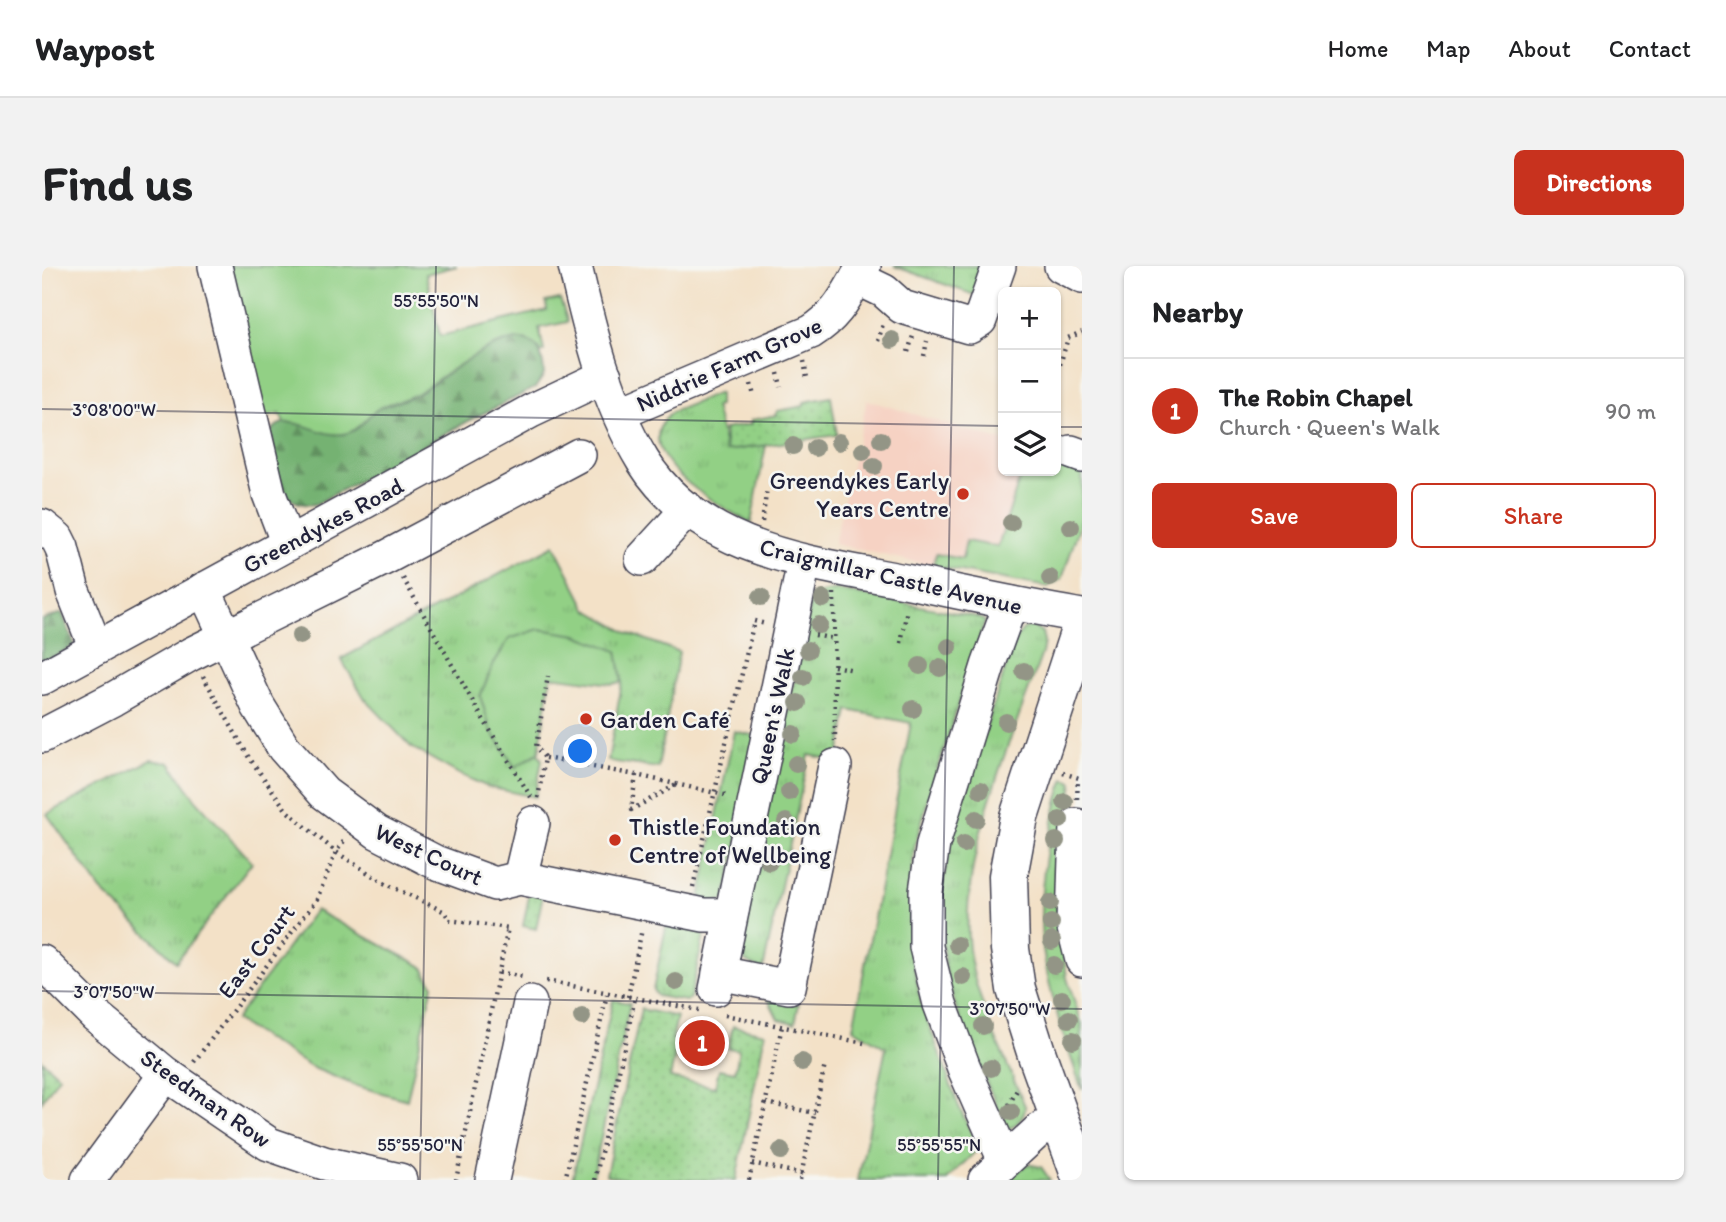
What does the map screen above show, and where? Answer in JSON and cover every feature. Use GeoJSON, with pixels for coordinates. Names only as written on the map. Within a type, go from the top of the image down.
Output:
{"type":"FeatureCollection","features":[{"type":"Feature","properties":{"kind":"main road"},"geometry":{"type":"LineString","coordinates":[[1082,624],[1019,817],[1008,876],[1010,949],[1016,989],[1082,1180]]}},
{"type":"Feature","properties":{"kind":"street"},"geometry":{"type":"LineString","coordinates":[[215,266],[270,494],[288,544]]}},
{"type":"Feature","properties":{"kind":"street","name":"Craigmillar Castle Avenue"},"geometry":{"type":"LineString","coordinates":[[575,266],[593,340],[620,413],[643,461],[667,491],[688,509],[733,538],[761,550],[819,565],[1082,616]]}},
{"type":"Feature","properties":{"kind":"street","name":"Niddrie Farm Grove"},"geometry":{"type":"LineString","coordinates":[[620,413],[811,332],[832,318],[861,272],[902,307],[969,327],[980,320],[999,266]]}},
{"type":"Feature","properties":{"kind":"street"},"geometry":{"type":"LineString","coordinates":[[1061,266],[1082,277]]}},
{"type":"Feature","properties":{"kind":"street","name":"Greendykes Road"},"geometry":{"type":"LineString","coordinates":[[42,678],[531,411],[606,376]]}},
{"type":"Feature","properties":{"kind":"street"},"geometry":{"type":"LineString","coordinates":[[42,736],[226,636],[391,555],[580,456]]}},
{"type":"Feature","properties":{"kind":"street"},"geometry":{"type":"LineString","coordinates":[[642,559],[688,509]]}},
{"type":"Feature","properties":{"kind":"street"},"geometry":{"type":"LineString","coordinates":[[42,526],[57,538],[62,548],[73,591],[96,649]]}},
{"type":"Feature","properties":{"kind":"street","name":"Queen's Walk"},"geometry":{"type":"LineString","coordinates":[[712,996],[790,629],[819,565]]}},
{"type":"Feature","properties":{"kind":"street","name":"West Court"},"geometry":{"type":"LineString","coordinates":[[204,589],[258,706],[284,748],[324,793],[359,820],[404,848],[495,884],[520,878]]}},
{"type":"Feature","properties":{"kind":"street"},"geometry":{"type":"LineString","coordinates":[[1011,604],[988,666],[933,845],[926,891],[926,947],[940,1004],[964,1068],[995,1171],[1038,1131],[1059,1118]]}},
{"type":"Feature","properties":{"kind":"street"},"geometry":{"type":"LineString","coordinates":[[712,996],[789,986],[835,766]]}},
{"type":"Feature","properties":{"kind":"street"},"geometry":{"type":"LineString","coordinates":[[535,815],[520,878],[704,915],[721,915],[732,910]]}},
{"type":"Feature","properties":{"kind":"street"},"geometry":{"type":"LineString","coordinates":[[1076,825],[1073,924],[1082,960]]}},
{"type":"Feature","properties":{"kind":"street","name":"Steedman Row"},"geometry":{"type":"LineString","coordinates":[[42,962],[96,1016],[166,1074],[269,1144],[324,1163],[400,1180]]}},
{"type":"Feature","properties":{"kind":"street"},"geometry":{"type":"LineString","coordinates":[[492,1180],[531,987]]}},
{"type":"Feature","properties":{"kind":"street"},"geometry":{"type":"LineString","coordinates":[[88,1180],[166,1074]]}},
{"type":"Feature","properties":{"kind":"path"},"geometry":{"type":"LineString","coordinates":[[878,341],[884,320]]}},
{"type":"Feature","properties":{"kind":"path"},"geometry":{"type":"LineString","coordinates":[[1061,361],[1068,338],[1082,332]]}},
{"type":"Feature","properties":{"kind":"path"},"geometry":{"type":"LineString","coordinates":[[908,352],[913,335]]}},
{"type":"Feature","properties":{"kind":"path"},"geometry":{"type":"LineString","coordinates":[[924,356],[927,340]]}},
{"type":"Feature","properties":{"kind":"path"},"geometry":{"type":"LineString","coordinates":[[391,555],[535,815]]}},
{"type":"Feature","properties":{"kind":"path"},"geometry":{"type":"LineString","coordinates":[[819,565],[834,639],[835,766]]}},
{"type":"Feature","properties":{"kind":"path"},"geometry":{"type":"LineString","coordinates":[[901,643],[912,582]]}},
{"type":"Feature","properties":{"kind":"path"},"geometry":{"type":"LineString","coordinates":[[688,912],[754,621],[834,639]]}},
{"type":"Feature","properties":{"kind":"path"},"geometry":{"type":"LineString","coordinates":[[834,666],[854,670]]}},
{"type":"Feature","properties":{"kind":"path"},"geometry":{"type":"LineString","coordinates":[[548,676],[536,747],[545,758],[755,801]]}},
{"type":"Feature","properties":{"kind":"path"},"geometry":{"type":"LineString","coordinates":[[535,815],[545,758]]}},
{"type":"Feature","properties":{"kind":"path"},"geometry":{"type":"LineString","coordinates":[[636,775],[631,810],[677,785]]}},
{"type":"Feature","properties":{"kind":"path","name":"East Court"},"geometry":{"type":"LineString","coordinates":[[166,1074],[181,1053],[194,1062],[317,899],[336,852],[359,820]]}},
{"type":"Feature","properties":{"kind":"path"},"geometry":{"type":"LineString","coordinates":[[628,997],[647,903]]}},
{"type":"Feature","properties":{"kind":"path"},"geometry":{"type":"LineString","coordinates":[[456,1180],[508,928]]}},
{"type":"Feature","properties":{"kind":"path"},"geometry":{"type":"LineString","coordinates":[[499,972],[531,987],[635,998],[712,996],[782,1026],[864,1043]]}},
{"type":"Feature","properties":{"kind":"path"},"geometry":{"type":"LineString","coordinates":[[565,1180],[607,994]]}},
{"type":"Feature","properties":{"kind":"path"},"geometry":{"type":"LineString","coordinates":[[595,1180],[635,998]]}},
{"type":"Feature","properties":{"kind":"path"},"geometry":{"type":"LineString","coordinates":[[748,1180],[782,1026]]}},
{"type":"Feature","properties":{"kind":"path"},"geometry":{"type":"LineString","coordinates":[[752,1163],[801,1177],[825,1065]]}},
{"type":"Feature","properties":{"kind":"path"},"geometry":{"type":"LineString","coordinates":[[766,1102],[815,1113]]}},
{"type":"Feature","properties":{"kind":"shaded area","name":"Greendykes Early Years Centre"},"geometry":{"type":"Polygon","coordinates":[[[867,400],[998,439],[998,476],[1061,476],[1061,461],[1082,467],[1082,518],[1062,579],[1047,587],[834,544],[867,400]]]}},
{"type":"Feature","properties":{"kind":"green space"},"geometry":{"type":"Polygon","coordinates":[[[225,266],[457,266],[426,274],[440,336],[547,310],[546,302],[560,299],[568,322],[539,328],[544,351],[541,353],[531,342],[516,340],[498,344],[460,364],[416,394],[380,407],[352,431],[331,434],[284,423],[280,414],[261,418],[225,266]]]}},
{"type":"Feature","properties":{"kind":"green space"},"geometry":{"type":"Polygon","coordinates":[[[894,266],[980,266],[981,273],[974,295],[894,266]]]}},
{"type":"Feature","properties":{"kind":"green space"},"geometry":{"type":"Polygon","coordinates":[[[518,339],[536,346],[541,355],[544,375],[535,388],[316,504],[302,504],[285,492],[276,470],[271,432],[279,425],[299,423],[335,433],[346,433],[356,429],[379,408],[410,397],[488,349],[518,339]]]}},
{"type":"Feature","properties":{"kind":"green space"},"geometry":{"type":"Polygon","coordinates":[[[719,393],[719,406],[715,407],[726,451],[766,445],[751,523],[699,492],[681,477],[667,461],[659,444],[660,428],[672,412],[719,393]]]}},
{"type":"Feature","properties":{"kind":"green space"},"geometry":{"type":"Polygon","coordinates":[[[831,397],[837,435],[726,451],[724,429],[751,424],[751,420],[777,415],[777,411],[804,406],[804,402],[831,397]]]}},
{"type":"Feature","properties":{"kind":"green space"},"geometry":{"type":"Polygon","coordinates":[[[1061,461],[1082,467],[1082,518],[1062,579],[1047,587],[933,566],[936,554],[962,559],[966,541],[998,547],[1020,476],[1061,476],[1061,461]]]}},
{"type":"Feature","properties":{"kind":"green space"},"geometry":{"type":"Polygon","coordinates":[[[554,545],[587,609],[628,633],[679,652],[658,768],[608,761],[622,682],[617,651],[539,629],[515,767],[538,753],[542,760],[535,797],[488,787],[411,747],[365,699],[341,659],[554,545]]]}},
{"type":"Feature","properties":{"kind":"green space"},"geometry":{"type":"Polygon","coordinates":[[[836,590],[977,617],[985,621],[931,789],[915,845],[911,877],[909,944],[921,1003],[959,1107],[972,1134],[976,1151],[947,1180],[858,1180],[886,1048],[853,1028],[911,723],[848,710],[838,761],[809,755],[763,970],[746,962],[738,951],[811,600],[821,593],[836,590]]]}},
{"type":"Feature","properties":{"kind":"green space"},"geometry":{"type":"Polygon","coordinates":[[[62,613],[75,645],[42,663],[42,620],[62,613]]]}},
{"type":"Feature","properties":{"kind":"green space"},"geometry":{"type":"Polygon","coordinates":[[[1031,626],[1042,632],[1042,653],[987,811],[969,894],[968,934],[973,972],[990,1023],[1025,1106],[1020,1120],[1007,1129],[957,1011],[946,970],[941,915],[946,864],[966,788],[1015,640],[1023,629],[1031,626]]]}},
{"type":"Feature","properties":{"kind":"green space"},"geometry":{"type":"Polygon","coordinates":[[[539,629],[577,635],[617,651],[622,682],[612,684],[551,676],[539,752],[515,767],[491,730],[480,696],[493,665],[509,639],[539,629]]]}},
{"type":"Feature","properties":{"kind":"green space"},"geometry":{"type":"Polygon","coordinates":[[[734,731],[761,737],[725,900],[699,904],[734,731]]]}},
{"type":"Feature","properties":{"kind":"green space"},"geometry":{"type":"Polygon","coordinates":[[[151,760],[170,763],[196,800],[252,862],[176,962],[101,890],[47,814],[151,760]]]}},
{"type":"Feature","properties":{"kind":"green space"},"geometry":{"type":"Polygon","coordinates":[[[1065,779],[1073,782],[1063,849],[1058,851],[1055,895],[1067,978],[1082,1025],[1082,1090],[1054,1003],[1042,935],[1041,903],[1046,855],[1060,790],[1065,779]]]}},
{"type":"Feature","properties":{"kind":"green space"},"geometry":{"type":"Polygon","coordinates":[[[530,891],[543,894],[536,929],[523,926],[530,891]]]}},
{"type":"Feature","properties":{"kind":"green space"},"geometry":{"type":"Polygon","coordinates":[[[315,910],[422,966],[433,985],[407,1100],[357,1086],[311,1067],[235,1020],[315,910]]]}},
{"type":"Feature","properties":{"kind":"green space"},"geometry":{"type":"Polygon","coordinates":[[[667,922],[705,931],[690,998],[686,1001],[657,996],[653,990],[667,922]]]}},
{"type":"Feature","properties":{"kind":"green space"},"geometry":{"type":"Polygon","coordinates":[[[767,997],[799,1004],[795,1023],[778,1019],[767,997]]]}},
{"type":"Feature","properties":{"kind":"green space"},"geometry":{"type":"Polygon","coordinates":[[[613,1000],[630,1003],[592,1180],[572,1180],[613,1000]]]}},
{"type":"Feature","properties":{"kind":"green space"},"geometry":{"type":"Polygon","coordinates":[[[641,1009],[677,1017],[672,1039],[678,1041],[670,1078],[715,1087],[719,1069],[735,1072],[739,1050],[728,1048],[733,1026],[765,1033],[736,1180],[632,1180],[606,1175],[641,1009]]]}},
{"type":"Feature","properties":{"kind":"green space"},"geometry":{"type":"Polygon","coordinates":[[[42,1060],[59,1076],[42,1101],[42,1060]]]}},
{"type":"Feature","properties":{"kind":"green space"},"geometry":{"type":"Polygon","coordinates":[[[1027,1164],[1041,1167],[1050,1180],[1008,1180],[1027,1164]]]}},
{"type":"Feature","properties":{"kind":"place","name":"Greendykes Early Years Centre"},"geometry":{"type":"Point","coordinates":[963,494]}},
{"type":"Feature","properties":{"kind":"place","name":"Garden Café"},"geometry":{"type":"Point","coordinates":[586,719]}},
{"type":"Feature","properties":{"kind":"place","name":"Thistle Foundation Centre of Wellbeing"},"geometry":{"type":"Point","coordinates":[615,840]}},
{"type":"Feature","properties":{"kind":"place","name":"The Robin Chapel"},"geometry":{"type":"Point","coordinates":[702,1043]}}]}
